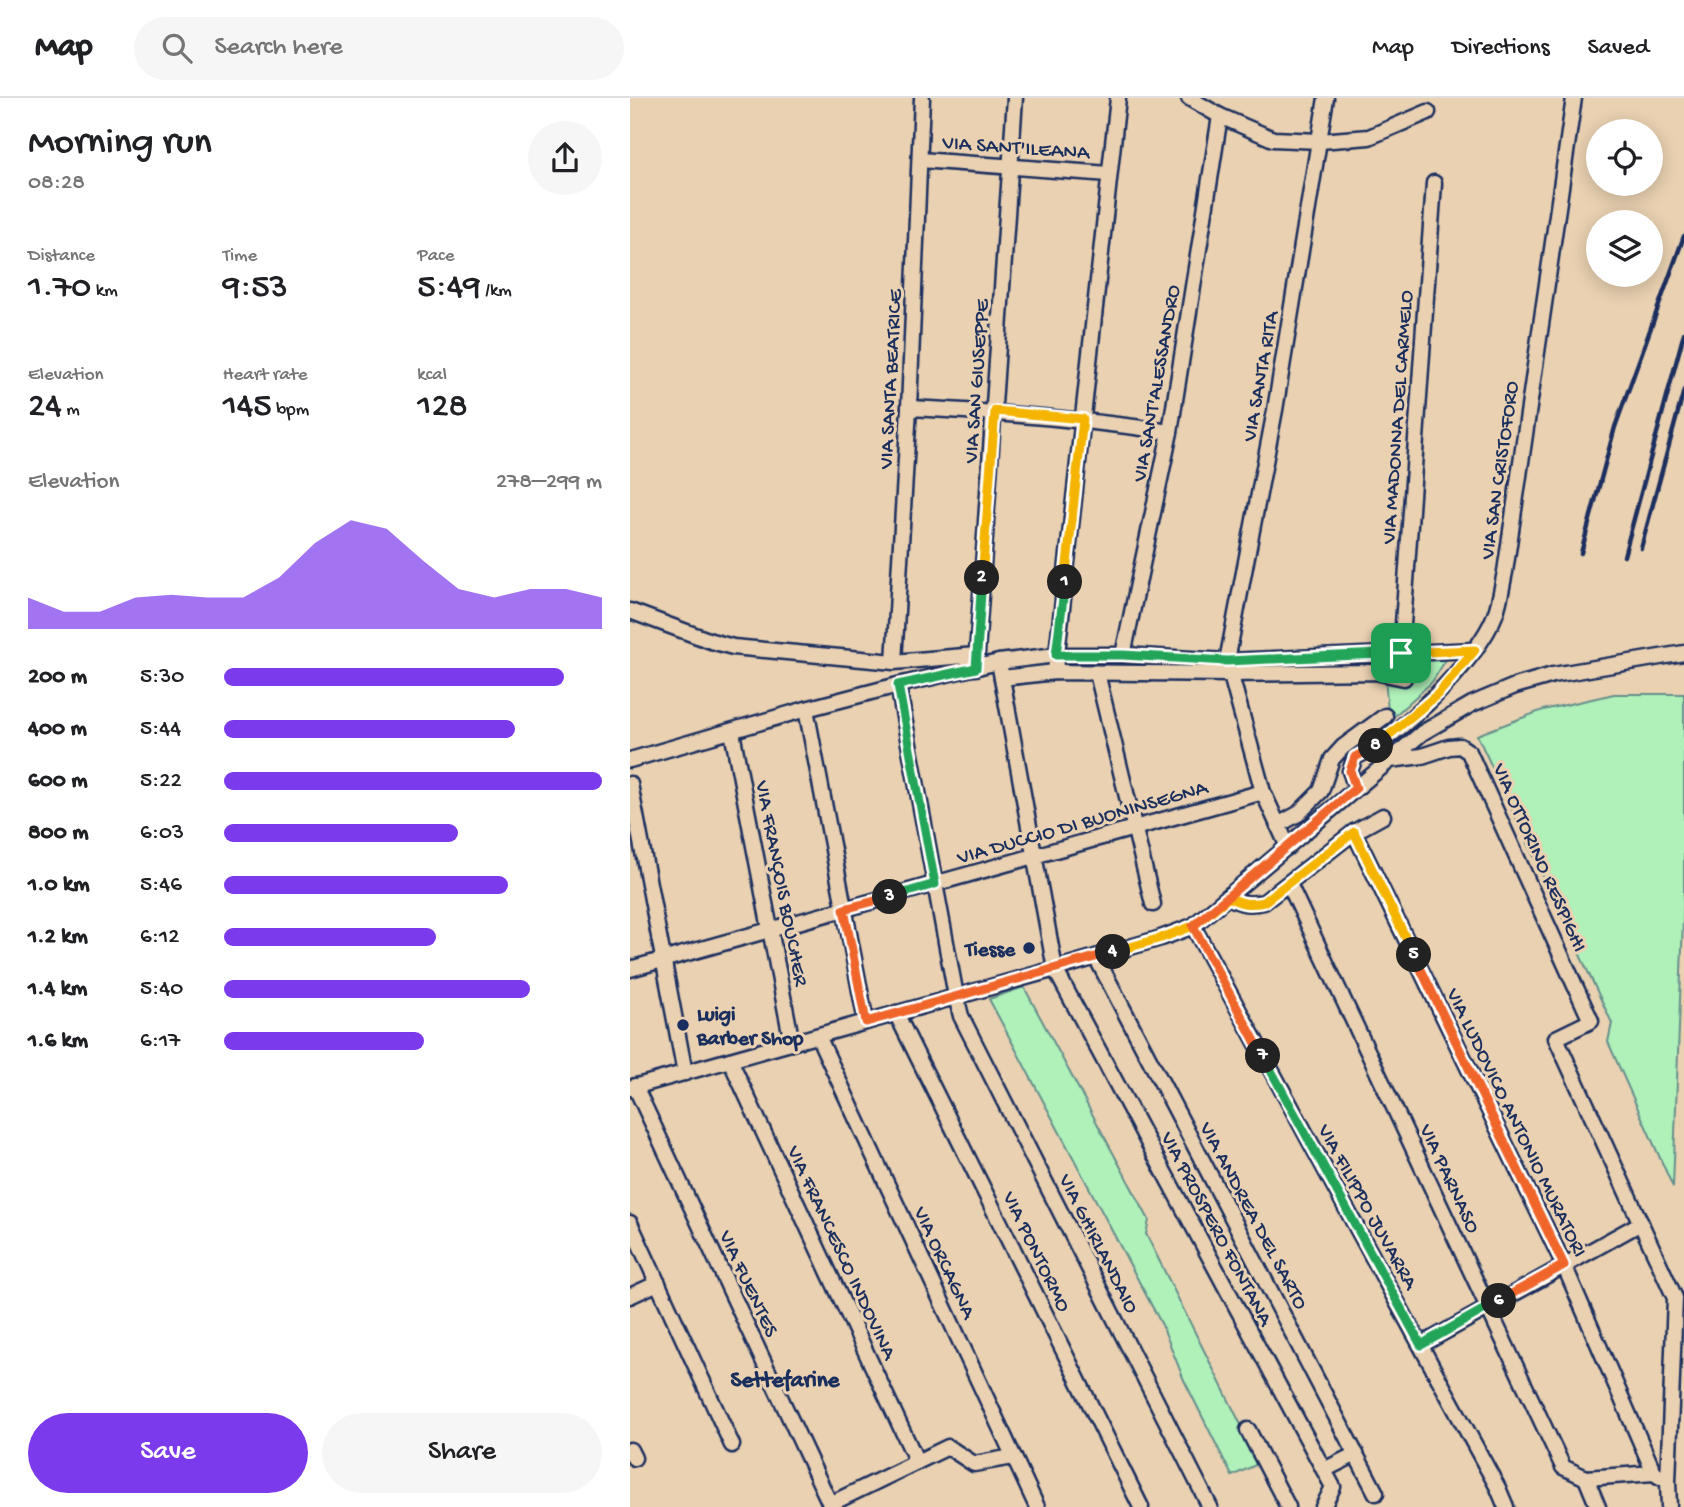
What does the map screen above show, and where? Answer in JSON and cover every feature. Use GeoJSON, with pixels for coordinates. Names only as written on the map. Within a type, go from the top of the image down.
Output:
{"type":"FeatureCollection","features":[{"type":"Feature","properties":{"kind":"street","name":"VIA SANTA BEATRICE"},"geometry":{"type":"LineString","coordinates":[[894,662],[909,408],[922,98]]}},
{"type":"Feature","properties":{"kind":"street","name":"VIA SAN GIUSEPPE"},"geometry":{"type":"LineString","coordinates":[[976,662],[1016,98]]}},
{"type":"Feature","properties":{"kind":"street"},"geometry":{"type":"LineString","coordinates":[[1055,672],[1118,98]]}},
{"type":"Feature","properties":{"kind":"street"},"geometry":{"type":"LineString","coordinates":[[1189,98],[1220,116],[1273,139],[1320,141],[1369,137],[1427,112]]}},
{"type":"Feature","properties":{"kind":"street","name":"VIA SANTA RITA"},"geometry":{"type":"LineString","coordinates":[[1229,668],[1326,98]]}},
{"type":"Feature","properties":{"kind":"street","name":"VIA SAN CRISTOFORO"},"geometry":{"type":"LineString","coordinates":[[1356,788],[1350,771],[1355,757],[1371,750],[1438,694],[1475,650],[1495,615],[1505,572],[1574,98]]}},
{"type":"Feature","properties":{"kind":"street","name":"VIA SANT'ALESSANDRO"},"geometry":{"type":"LineString","coordinates":[[1123,655],[1170,432],[1220,116]]}},
{"type":"Feature","properties":{"kind":"street","name":"VIA SANT'ILEANA"},"geometry":{"type":"LineString","coordinates":[[920,160],[1109,174]]}},
{"type":"Feature","properties":{"kind":"street","name":"VIA MADONNA DEL CARMELO"},"geometry":{"type":"LineString","coordinates":[[1401,653],[1434,183]]}},
{"type":"Feature","properties":{"kind":"street"},"geometry":{"type":"LineString","coordinates":[[909,408],[995,411],[1083,419],[1170,432]]}},
{"type":"Feature","properties":{"kind":"street"},"geometry":{"type":"LineString","coordinates":[[630,611],[733,647],[894,662],[999,662],[1056,655],[1123,655],[1229,668],[1375,672],[1404,678]]}},
{"type":"Feature","properties":{"kind":"street"},"geometry":{"type":"LineString","coordinates":[[1002,678],[1055,672],[1229,668],[1401,653],[1475,650]]}},
{"type":"Feature","properties":{"kind":"street"},"geometry":{"type":"LineString","coordinates":[[633,1087],[1055,969],[1193,926],[1422,733],[1472,704],[1515,685],[1553,675],[1684,653]]}},
{"type":"Feature","properties":{"kind":"street"},"geometry":{"type":"LineString","coordinates":[[630,760],[976,662]]}},
{"type":"Feature","properties":{"kind":"street","name":"VIA PROSPERO FONTANA"},"geometry":{"type":"LineString","coordinates":[[999,662],[1055,969],[1333,1488],[1323,1507]]}},
{"type":"Feature","properties":{"kind":"street"},"geometry":{"type":"LineString","coordinates":[[1229,668],[1263,793],[1287,848]]}},
{"type":"Feature","properties":{"kind":"street"},"geometry":{"type":"LineString","coordinates":[[1097,673],[1153,905]]}},
{"type":"Feature","properties":{"kind":"street","name":"VIA GHIRLANDAIO"},"geometry":{"type":"LineString","coordinates":[[898,685],[961,1016],[1210,1507]]}},
{"type":"Feature","properties":{"kind":"street"},"geometry":{"type":"LineString","coordinates":[[806,709],[866,1022]]}},
{"type":"Feature","properties":{"kind":"street"},"geometry":{"type":"LineString","coordinates":[[1278,825],[1298,814],[1321,790],[1332,759],[1343,747],[1385,716]]}},
{"type":"Feature","properties":{"kind":"street","name":"VIA FRANÇOIS BOUCHER"},"geometry":{"type":"LineString","coordinates":[[732,732],[792,1043]]}},
{"type":"Feature","properties":{"kind":"street","name":"VIA OTTORINO RESPIGHI"},"geometry":{"type":"LineString","coordinates":[[1389,760],[1422,756],[1449,747],[1460,746],[1469,752],[1591,1021],[1556,1038],[1641,1223]]}},
{"type":"Feature","properties":{"kind":"street"},"geometry":{"type":"LineString","coordinates":[[630,783],[685,1073]]}},
{"type":"Feature","properties":{"kind":"street","name":"VIA DUCCIO DI BUONINSEGNA"},"geometry":{"type":"LineString","coordinates":[[630,969],[1263,793]]}},
{"type":"Feature","properties":{"kind":"street"},"geometry":{"type":"LineString","coordinates":[[1229,897],[1239,903],[1252,905],[1264,902],[1354,832],[1383,816]]}},
{"type":"Feature","properties":{"kind":"street","name":"VIA LUDOVICO ANTONIO MURATORI"},"geometry":{"type":"LineString","coordinates":[[1354,832],[1564,1265],[1654,1473]]}},
{"type":"Feature","properties":{"kind":"street","name":"VIA PARNASO"},"geometry":{"type":"LineString","coordinates":[[1289,884],[1563,1467],[1586,1478]]}},
{"type":"Feature","properties":{"kind":"street","name":"VIA FILIPPO JUVARRA"},"geometry":{"type":"LineString","coordinates":[[1193,926],[1506,1507]]}},
{"type":"Feature","properties":{"kind":"street","name":"VIA ANDREA DEL SARTO"},"geometry":{"type":"LineString","coordinates":[[1096,957],[1376,1493]]}},
{"type":"Feature","properties":{"kind":"street","name":"VIA PONTORMO"},"geometry":{"type":"LineString","coordinates":[[896,1013],[1141,1507]]}},
{"type":"Feature","properties":{"kind":"street","name":"VIA ORCAGNA"},"geometry":{"type":"LineString","coordinates":[[818,1035],[1037,1507]]}},
{"type":"Feature","properties":{"kind":"street","name":"VIA FRANCESCO INDOVINA"},"geometry":{"type":"LineString","coordinates":[[730,1060],[917,1462]]}},
{"type":"Feature","properties":{"kind":"street","name":"VIA FUENTES"},"geometry":{"type":"LineString","coordinates":[[633,1087],[830,1504],[948,1447],[974,1464],[1013,1457]]}},
{"type":"Feature","properties":{"kind":"street"},"geometry":{"type":"LineString","coordinates":[[630,1223],[732,1445]]}},
{"type":"Feature","properties":{"kind":"street"},"geometry":{"type":"LineString","coordinates":[[1421,1345],[1641,1223],[1675,1298],[1669,1507]]}},
{"type":"Feature","properties":{"kind":"street"},"geometry":{"type":"LineString","coordinates":[[630,1296],[657,1283]]}},
{"type":"Feature","properties":{"kind":"street"},"geometry":{"type":"LineString","coordinates":[[1248,1430],[1288,1507]]}},
{"type":"Feature","properties":{"kind":"street"},"geometry":{"type":"LineString","coordinates":[[1324,1470],[1356,1454]]}},
{"type":"Feature","properties":{"kind":"street"},"geometry":{"type":"LineString","coordinates":[[1598,1507],[1586,1478],[1654,1473],[1668,1482]]}},
{"type":"Feature","properties":{"kind":"green space"},"geometry":{"type":"Polygon","coordinates":[[[1447,658],[1432,682],[1389,721],[1384,668],[1238,671],[1237,664],[1447,658]]]}},
{"type":"Feature","properties":{"kind":"green space"},"geometry":{"type":"Polygon","coordinates":[[[1614,694],[1684,694],[1684,893],[1673,1187],[1608,1042],[1612,1023],[1477,735],[1543,710],[1614,694]]]}},
{"type":"Feature","properties":{"kind":"green space"},"geometry":{"type":"Polygon","coordinates":[[[1024,987],[1149,1220],[1146,1234],[1260,1463],[1232,1476],[1184,1380],[1162,1325],[989,999],[1024,987]]]}},
{"type":"Feature","properties":{"kind":"railway"},"geometry":{"type":"LineString","coordinates":[[1581,553],[1615,427],[1684,236]]}},
{"type":"Feature","properties":{"kind":"railway"},"geometry":{"type":"LineString","coordinates":[[1624,556],[1684,333]]}},
{"type":"Feature","properties":{"kind":"railway"},"geometry":{"type":"LineString","coordinates":[[1641,548],[1684,390]]}},
{"type":"Feature","properties":{"kind":"place","name":"Tiesse"},"geometry":{"type":"Point","coordinates":[1029,948]}},
{"type":"Feature","properties":{"kind":"place","name":"Luigi Barber Shop"},"geometry":{"type":"Point","coordinates":[683,1025]}},
{"type":"Feature","properties":{"kind":"district","name":"Settefarine"},"geometry":{"type":"Point","coordinates":[785,1378]}},
{"type":"Feature","properties":{"kind":"route"},"geometry":{"type":"LineString","coordinates":[[1401,653],[1227,661],[1123,655],[1056,655],[1083,419],[995,411],[976,668],[898,685],[935,884],[844,909],[866,1022],[1161,938],[1193,926],[1229,897],[1239,903],[1252,905],[1264,902],[1354,832],[1564,1265],[1421,1345],[1193,926],[1356,788],[1350,771],[1355,757],[1371,750],[1438,694],[1475,650],[1401,653]]}}]}
